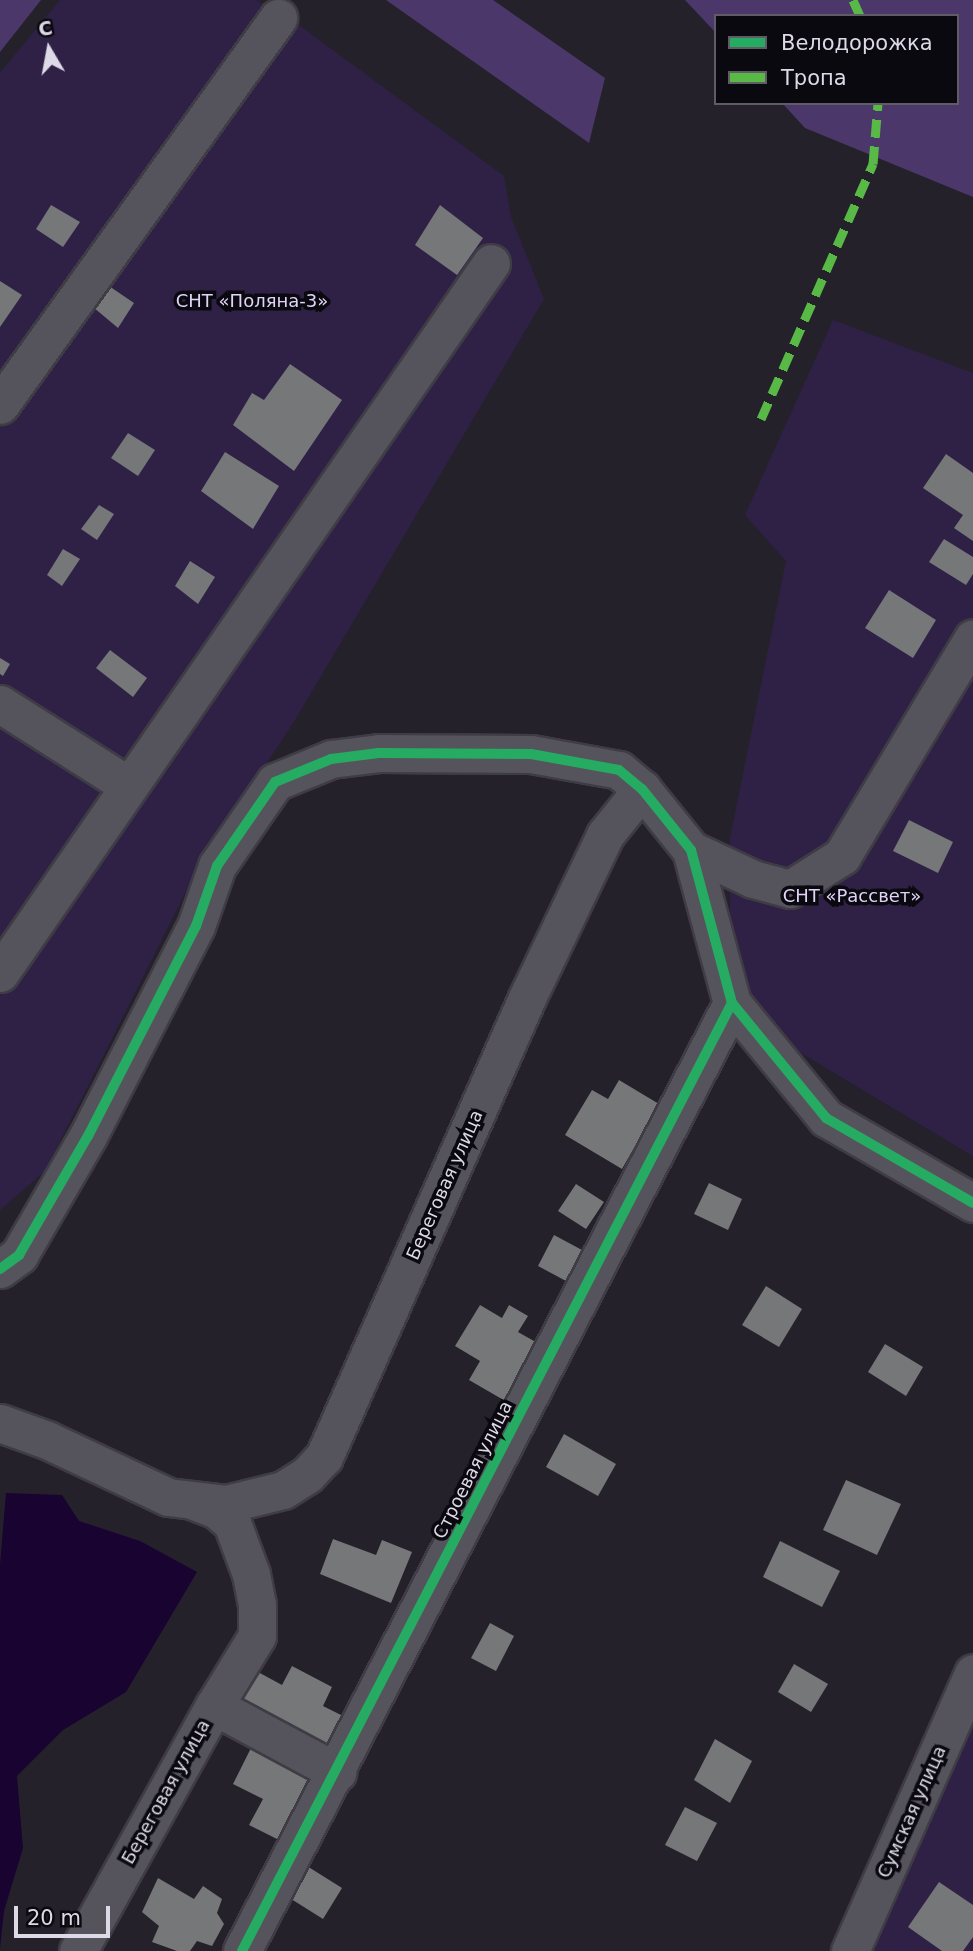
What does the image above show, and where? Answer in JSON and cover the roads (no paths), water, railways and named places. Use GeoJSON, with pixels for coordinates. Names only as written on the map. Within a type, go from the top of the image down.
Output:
{"type":"FeatureCollection","features":[{"type":"Feature","properties":{"kind":"street"},"geometry":{"type":"LineString","coordinates":[[0,405],[278,18]]}},
{"type":"Feature","properties":{"kind":"street"},"geometry":{"type":"LineString","coordinates":[[0,973],[127,784],[491,263]]}},
{"type":"Feature","properties":{"kind":"street"},"geometry":{"type":"LineString","coordinates":[[691,850],[752,879],[790,889],[842,856],[973,638]]}},
{"type":"Feature","properties":{"kind":"street"},"geometry":{"type":"LineString","coordinates":[[0,704],[127,784]]}},
{"type":"Feature","properties":{"kind":"street"},"geometry":{"type":"LineString","coordinates":[[0,1269],[19,1255],[88,1136],[196,926],[217,866],[275,782],[331,759],[424,753],[531,754],[619,770],[642,789],[691,850],[732,1003],[826,1118],[973,1203]]}},
{"type":"Feature","properties":{"kind":"street","name":"Береговая улица"},"geometry":{"type":"LineString","coordinates":[[0,1423],[47,1440],[97,1466],[168,1497],[192,1501],[226,1504],[283,1490],[324,1457],[527,999],[605,835],[642,789]]}},
{"type":"Feature","properties":{"kind":"street","name":"Строевая улица"},"geometry":{"type":"LineString","coordinates":[[242,1951],[337,1772],[732,1003]]}},
{"type":"Feature","properties":{"kind":"street","name":"Береговая улица"},"geometry":{"type":"LineString","coordinates":[[78,1951],[214,1706],[257,1636],[257,1604],[232,1524],[217,1510],[192,1501]]}},
{"type":"Feature","properties":{"kind":"street","name":"Сумская улица"},"geometry":{"type":"LineString","coordinates":[[850,1951],[973,1673]]}},
{"type":"Feature","properties":{"kind":"street","name":"Береговая улица"},"geometry":{"type":"LineString","coordinates":[[214,1706],[337,1772]]}},
{"type":"Feature","properties":{"kind":"park label","name":"СНТ «Поляна-3»"},"geometry":{"type":"Point","coordinates":[252,301]}},
{"type":"Feature","properties":{"kind":"park label","name":"СНТ «Рассвет»"},"geometry":{"type":"Point","coordinates":[852,896]}}]}
